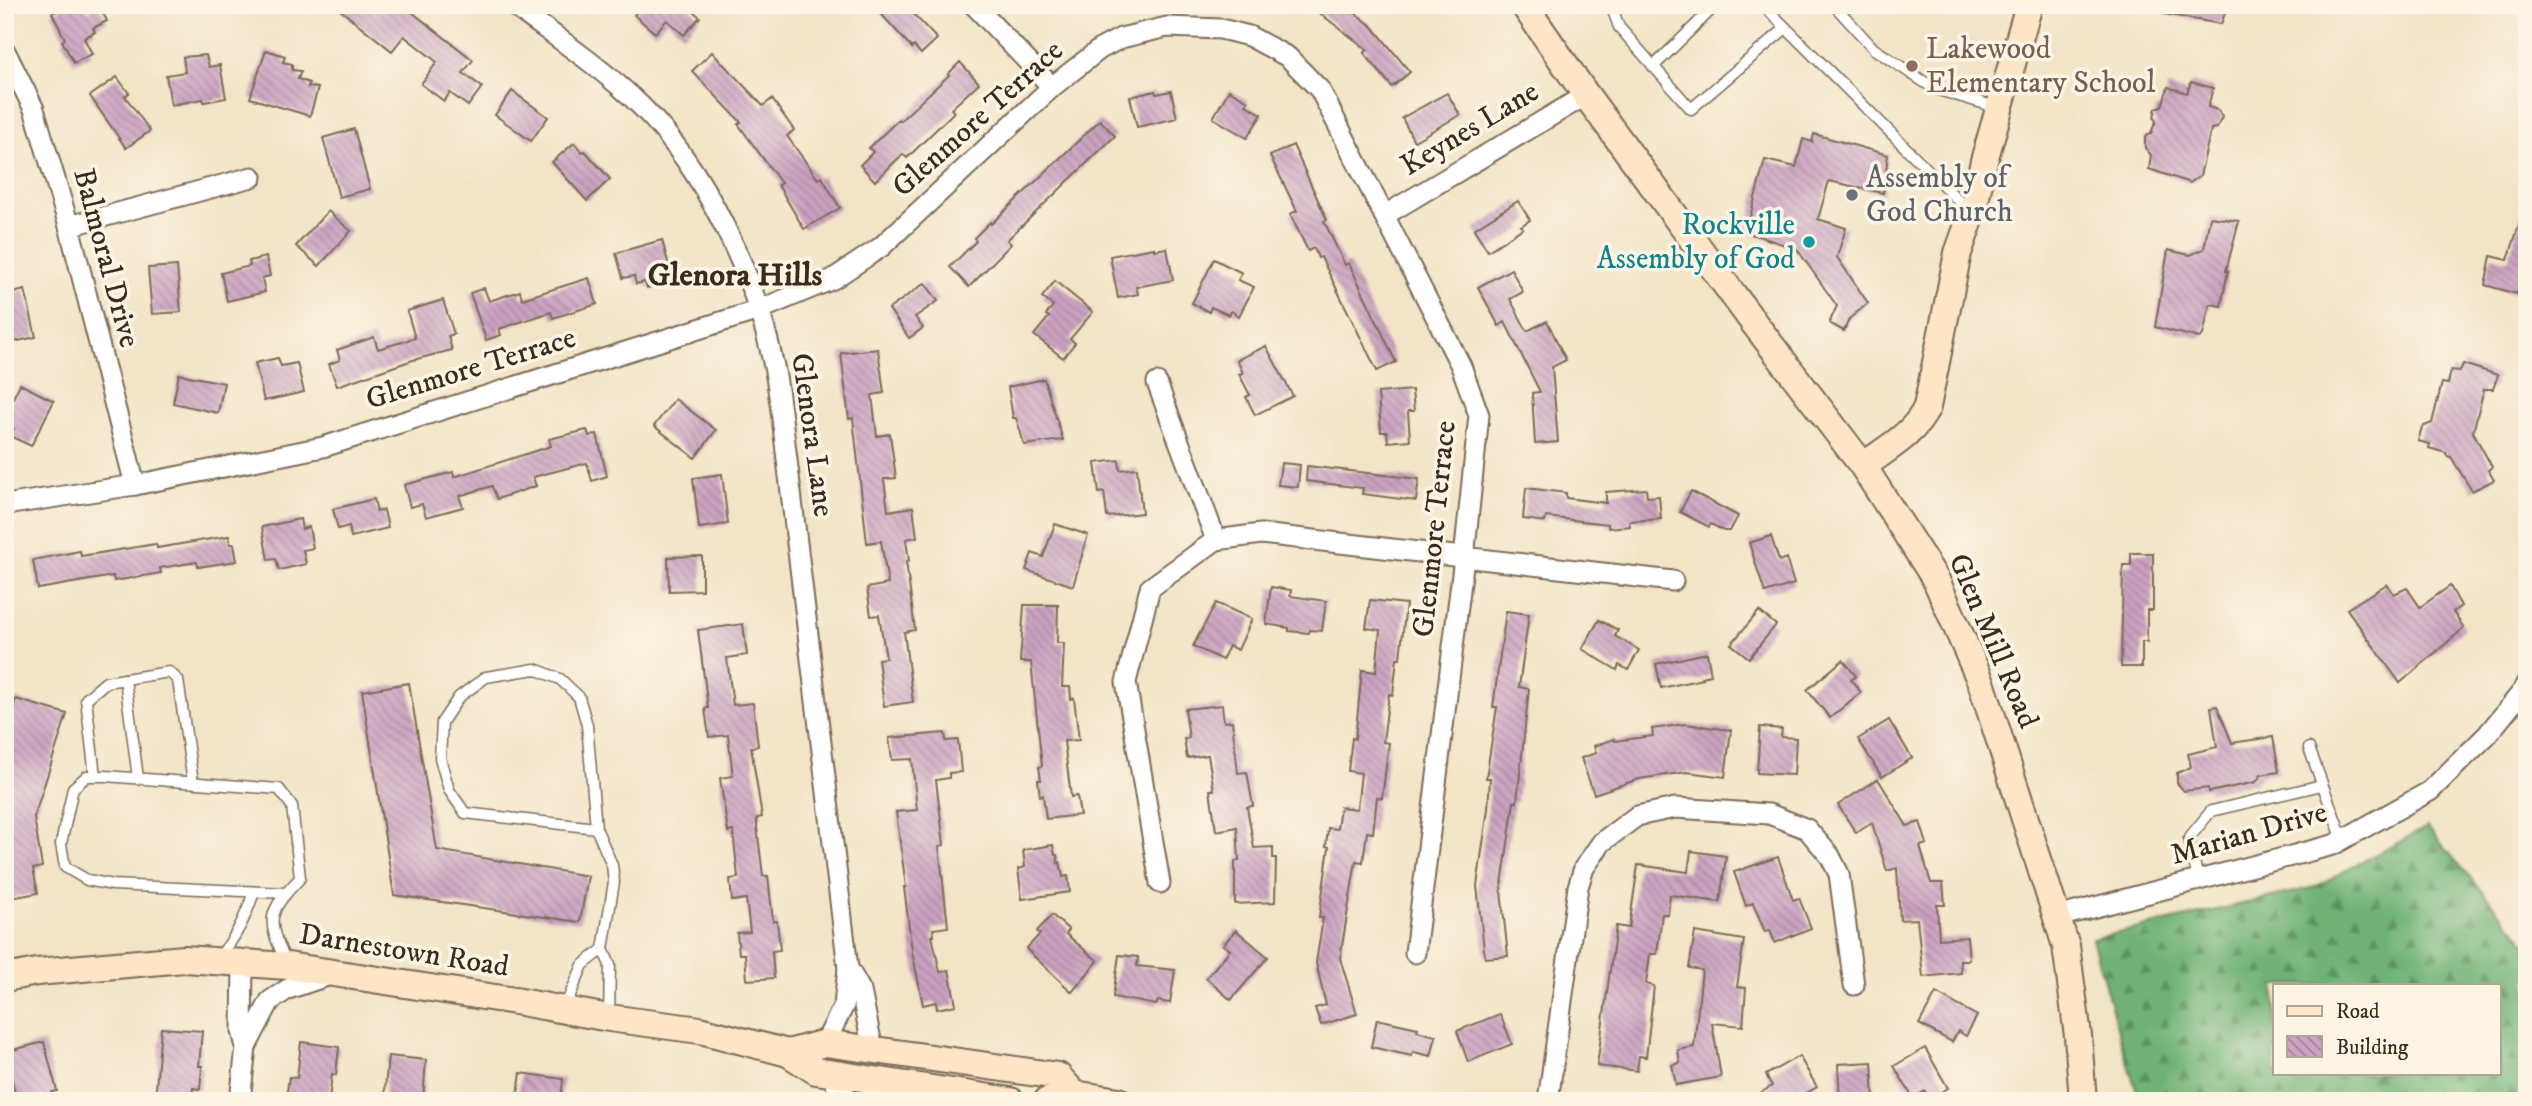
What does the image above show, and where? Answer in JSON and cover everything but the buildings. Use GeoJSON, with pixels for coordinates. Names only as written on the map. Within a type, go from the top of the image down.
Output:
{"type":"FeatureCollection","features":[{"type":"Feature","properties":{"kind":"main road","name":"Glen Mill Road"},"geometry":{"type":"LineString","coordinates":[[1524,5],[1754,323],[1863,466],[1936,580],[1981,682],[2066,946],[2078,1036],[2083,1101]]}},
{"type":"Feature","properties":{"kind":"main road"},"geometry":{"type":"LineString","coordinates":[[1863,466],[1912,430],[1922,420],[1927,407],[1958,253],[1972,214],[2029,5]]}},
{"type":"Feature","properties":{"kind":"main road","name":"Darnestown Road"},"geometry":{"type":"LineString","coordinates":[[5,978],[37,972],[184,959],[288,966],[609,1018],[701,1030],[788,1053],[816,1071],[836,1075],[877,1092],[961,1094],[1011,1101]]}},
{"type":"Feature","properties":{"kind":"main road","name":"Darnestown Road"},"geometry":{"type":"LineString","coordinates":[[788,1053],[825,1044],[1058,1076],[1074,1094]]}},
{"type":"Feature","properties":{"kind":"main road"},"geometry":{"type":"LineString","coordinates":[[873,1050],[906,1067],[930,1075],[961,1094]]}},
{"type":"Feature","properties":{"kind":"main road","name":"Darnestown Road"},"geometry":{"type":"LineString","coordinates":[[1047,1101],[1074,1094],[1119,1101]]}},
{"type":"Feature","properties":{"kind":"street","name":"Glenora Lane"},"geometry":{"type":"LineString","coordinates":[[513,5],[601,70],[645,109],[678,151],[718,212],[759,310],[774,362],[783,426],[848,968],[844,1004],[825,1044]]}},
{"type":"Feature","properties":{"kind":"street"},"geometry":{"type":"LineString","coordinates":[[974,5],[1052,87]]}},
{"type":"Feature","properties":{"kind":"street","name":"Glenmore Terrace"},"geometry":{"type":"LineString","coordinates":[[5,505],[135,485],[324,447],[759,310],[832,279],[881,247],[1052,87],[1100,49],[1121,38],[1167,27],[1221,29],[1249,36],[1287,57],[1320,90],[1461,366],[1479,415],[1415,953]]}},
{"type":"Feature","properties":{"kind":"street","name":"Balmoral Drive"},"geometry":{"type":"LineString","coordinates":[[5,51],[34,109],[69,226],[135,485]]}},
{"type":"Feature","properties":{"kind":"street","name":"Keynes Lane"},"geometry":{"type":"LineString","coordinates":[[1385,215],[1586,94]]}},
{"type":"Feature","properties":{"kind":"street"},"geometry":{"type":"LineString","coordinates":[[69,226],[252,177]]}},
{"type":"Feature","properties":{"kind":"street"},"geometry":{"type":"LineString","coordinates":[[1157,383],[1216,540]]}},
{"type":"Feature","properties":{"kind":"street"},"geometry":{"type":"LineString","coordinates":[[1160,883],[1126,682],[1150,588],[1216,540],[1261,534],[1672,581]]}},
{"type":"Feature","properties":{"kind":"street","name":"Marian Drive"},"geometry":{"type":"LineString","coordinates":[[2057,917],[2333,845],[2430,791],[2487,735],[2527,682]]}},
{"type":"Feature","properties":{"kind":"street"},"geometry":{"type":"LineString","coordinates":[[1548,1101],[1574,912],[1584,868],[1602,842],[1637,816],[1675,807],[1769,814],[1807,829],[1830,856],[1839,874],[1854,985]]}},
{"type":"Feature","properties":{"kind":"street"},"geometry":{"type":"LineString","coordinates":[[240,1101],[246,1047],[242,1031],[243,963]]}},
{"type":"Feature","properties":{"kind":"street","name":"Glenora Lane"},"geometry":{"type":"LineString","coordinates":[[848,968],[861,991],[873,1050]]}},
{"type":"Feature","properties":{"kind":"street"},"geometry":{"type":"LineString","coordinates":[[246,1047],[270,1001],[288,989],[336,973]]}},
{"type":"Feature","properties":{"kind":"street"},"geometry":{"type":"LineString","coordinates":[[836,1075],[843,1101]]}},
{"type":"Feature","properties":{"kind":"lane"},"geometry":{"type":"LineString","coordinates":[[1653,66],[1716,5]]}},
{"type":"Feature","properties":{"kind":"lane"},"geometry":{"type":"LineString","coordinates":[[1763,5],[1972,214]]}},
{"type":"Feature","properties":{"kind":"lane"},"geometry":{"type":"LineString","coordinates":[[1834,5],[1874,49],[1936,89],[2000,108]]}},
{"type":"Feature","properties":{"kind":"lane"},"geometry":{"type":"LineString","coordinates":[[1613,6],[1619,27],[1691,109],[1786,28]]}},
{"type":"Feature","properties":{"kind":"lane"},"geometry":{"type":"LineString","coordinates":[[596,828],[465,813],[449,790],[440,758],[443,722],[459,697],[486,677],[535,670],[560,679],[579,697],[587,725],[596,828],[612,865],[614,882],[603,949],[610,965],[609,1018]]}},
{"type":"Feature","properties":{"kind":"lane"},"geometry":{"type":"LineString","coordinates":[[95,776],[86,699],[106,682],[169,673],[178,680],[193,782]]}},
{"type":"Feature","properties":{"kind":"lane"},"geometry":{"type":"LineString","coordinates":[[125,679],[138,778]]}},
{"type":"Feature","properties":{"kind":"lane"},"geometry":{"type":"LineString","coordinates":[[2309,747],[2343,840]]}},
{"type":"Feature","properties":{"kind":"lane"},"geometry":{"type":"LineString","coordinates":[[286,893],[113,885],[87,880],[65,867],[61,844],[73,788],[87,776],[95,776],[279,789],[292,806],[300,878],[275,906],[272,921],[276,941],[288,966]]}},
{"type":"Feature","properties":{"kind":"lane"},"geometry":{"type":"LineString","coordinates":[[2198,880],[2189,838],[2211,811],[2322,785]]}},
{"type":"Feature","properties":{"kind":"lane"},"geometry":{"type":"LineString","coordinates":[[216,960],[240,929],[254,892]]}},
{"type":"Feature","properties":{"kind":"lane"},"geometry":{"type":"LineString","coordinates":[[564,1009],[583,965],[603,949]]}},
{"type":"Feature","properties":{"kind":"green space"},"geometry":{"type":"Polygon","coordinates":[[[2427,827],[2527,944],[2527,1101],[2140,1101],[2092,939],[2315,887],[2427,827]]]}},
{"type":"Feature","properties":{"kind":"place","name":"Lakewood Elementary School"},"geometry":{"type":"Point","coordinates":[1912,66]}},
{"type":"Feature","properties":{"kind":"place","name":"Assembly of God Church"},"geometry":{"type":"Point","coordinates":[1852,195]}},
{"type":"Feature","properties":{"kind":"place","name":"Rockville Assembly of God"},"geometry":{"type":"Point","coordinates":[1809,242]}},
{"type":"Feature","properties":{"kind":"district","name":"Glenora Hills"},"geometry":{"type":"Point","coordinates":[735,276]}}]}
